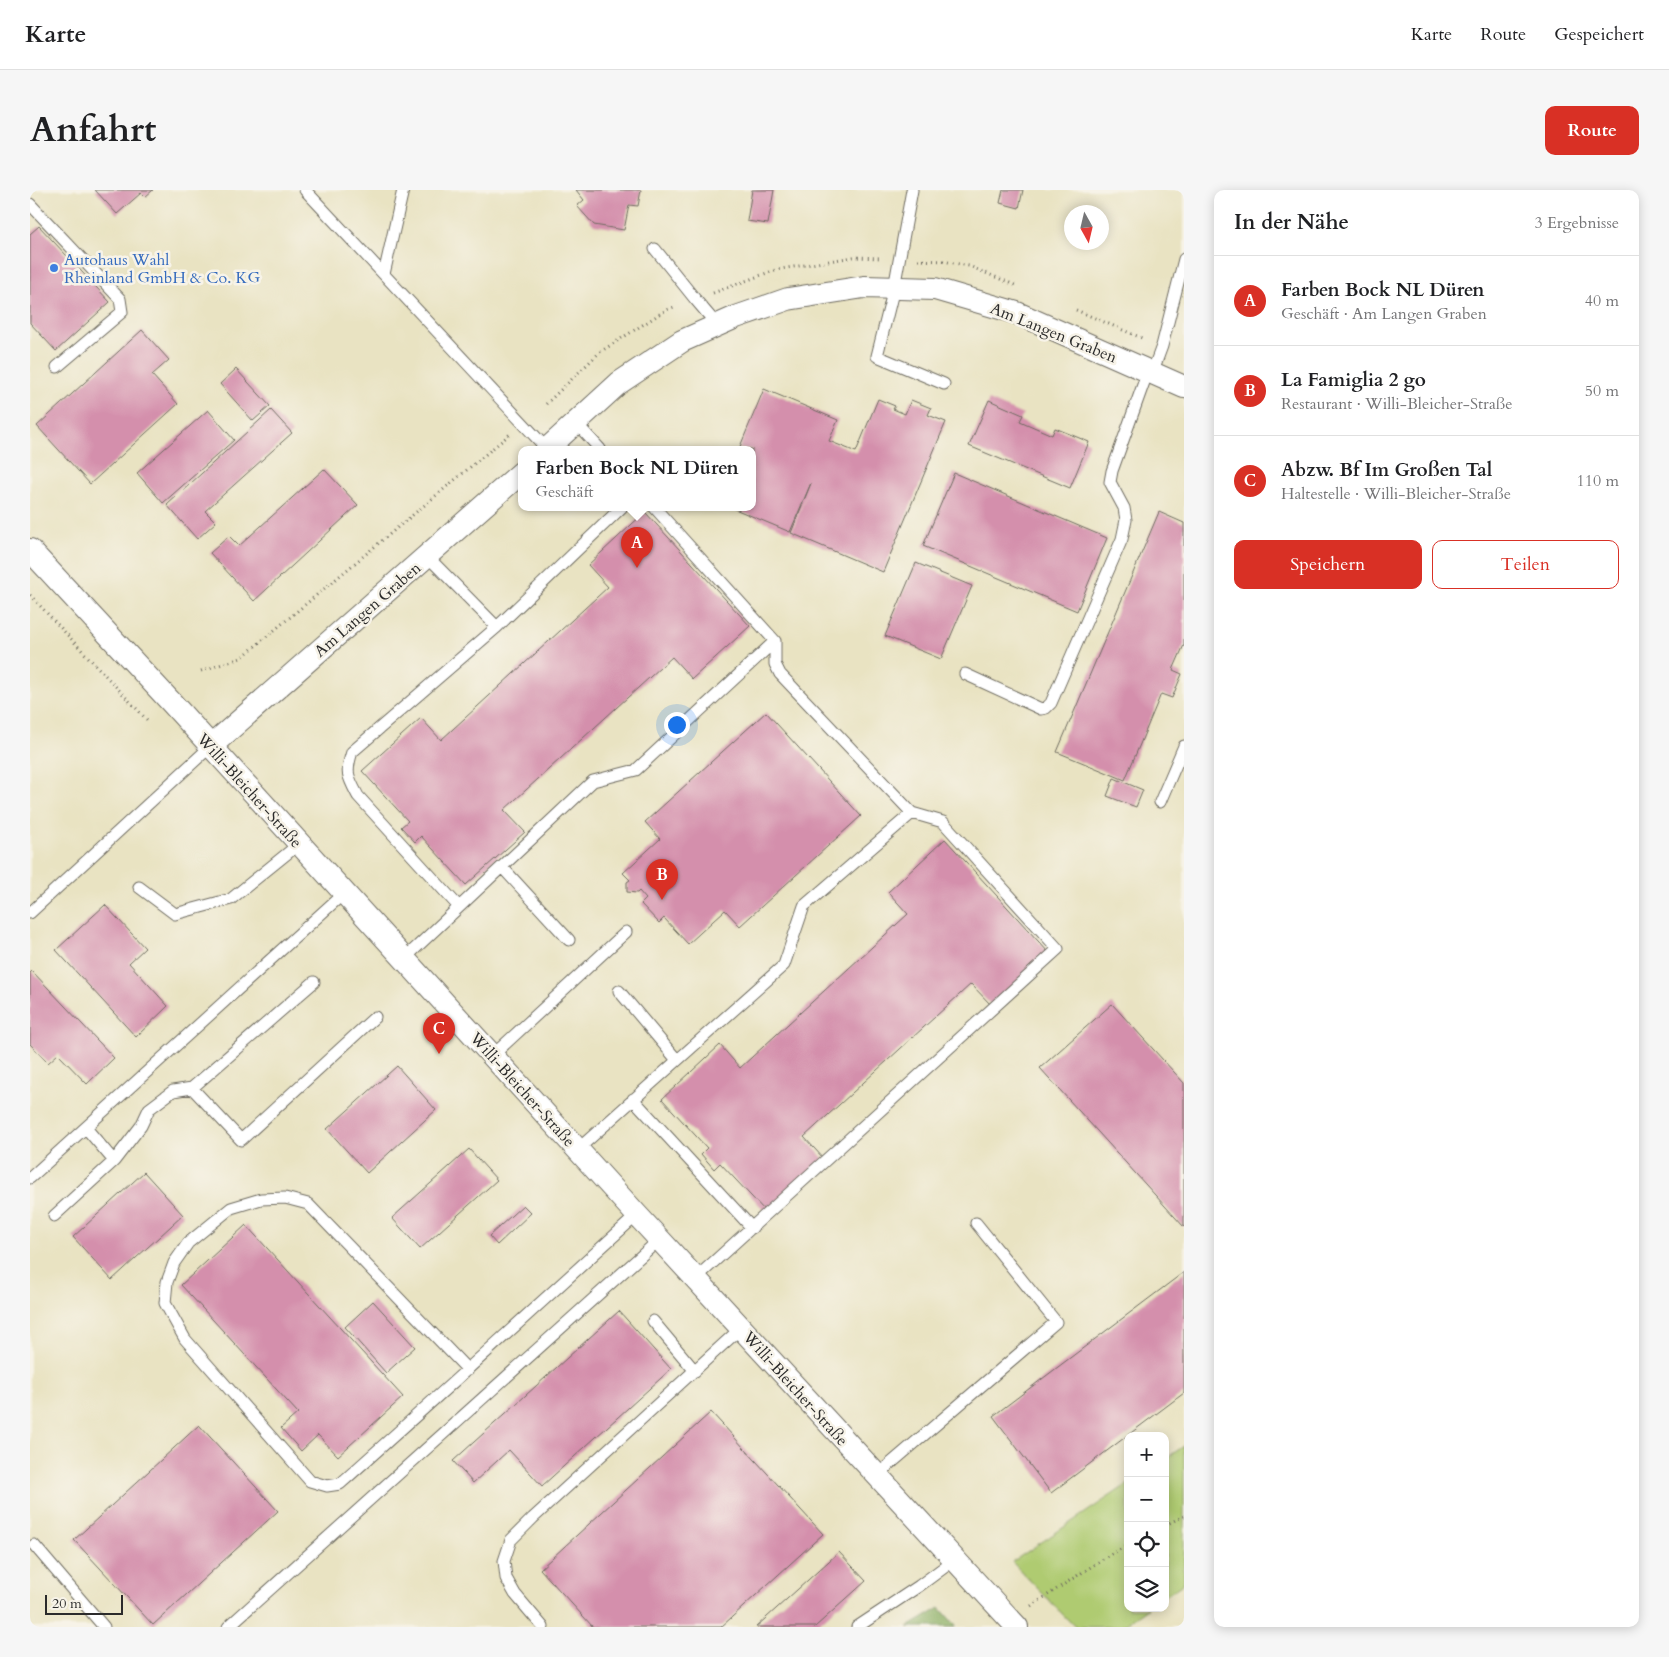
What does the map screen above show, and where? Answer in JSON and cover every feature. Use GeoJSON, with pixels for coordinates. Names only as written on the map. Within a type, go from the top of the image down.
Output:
{"type":"FeatureCollection","features":[{"type":"Feature","properties":{"kind":"street","name":"Am Langen Graben"},"geometry":{"type":"LineString","coordinates":[[550,446],[619,383],[682,342],[736,317],[788,299],[864,287],[935,289],[1017,314],[1184,387]]}},
{"type":"Feature","properties":{"kind":"street","name":"Am Langen Graben"},"geometry":{"type":"LineString","coordinates":[[211,746],[518,476]]}},
{"type":"Feature","properties":{"kind":"street","name":"Willi-Bleicher-Straße"},"geometry":{"type":"LineString","coordinates":[[30,550],[211,746],[577,1150],[1014,1624]]}},
{"type":"Feature","properties":{"kind":"lane"},"geometry":{"type":"LineString","coordinates":[[305,190],[544,446]]}},
{"type":"Feature","properties":{"kind":"lane"},"geometry":{"type":"LineString","coordinates":[[384,274],[402,190]]}},
{"type":"Feature","properties":{"kind":"lane"},"geometry":{"type":"LineString","coordinates":[[912,190],[894,288],[877,356],[944,384]]}},
{"type":"Feature","properties":{"kind":"lane"},"geometry":{"type":"LineString","coordinates":[[30,204],[120,299],[122,312],[57,367]]}},
{"type":"Feature","properties":{"kind":"lane"},"geometry":{"type":"LineString","coordinates":[[655,249],[718,326]]}},
{"type":"Feature","properties":{"kind":"lane"},"geometry":{"type":"LineString","coordinates":[[965,674],[1041,709],[1046,708],[1051,703],[1122,539],[1126,520],[1124,508],[1110,482],[1115,463],[1162,346],[1184,259]]}},
{"type":"Feature","properties":{"kind":"lane"},"geometry":{"type":"LineString","coordinates":[[576,423],[597,446]]}},
{"type":"Feature","properties":{"kind":"lane"},"geometry":{"type":"LineString","coordinates":[[459,907],[358,796],[349,779],[347,766],[352,752],[497,627],[618,511]]}},
{"type":"Feature","properties":{"kind":"lane"},"geometry":{"type":"LineString","coordinates":[[658,511],[775,641],[775,664],[780,674],[912,813],[943,822],[1058,949],[696,1278]]}},
{"type":"Feature","properties":{"kind":"lane"},"geometry":{"type":"LineString","coordinates":[[427,556],[497,627]]}},
{"type":"Feature","properties":{"kind":"lane"},"geometry":{"type":"LineString","coordinates":[[404,959],[592,781],[636,770],[775,641]]}},
{"type":"Feature","properties":{"kind":"lane"},"geometry":{"type":"LineString","coordinates":[[30,913],[211,746]]}},
{"type":"Feature","properties":{"kind":"lane"},"geometry":{"type":"LineString","coordinates":[[1160,802],[1184,746]]}},
{"type":"Feature","properties":{"kind":"lane"},"geometry":{"type":"LineString","coordinates":[[577,1150],[784,965],[804,906],[912,813]]}},
{"type":"Feature","properties":{"kind":"lane"},"geometry":{"type":"LineString","coordinates":[[139,888],[174,914],[231,899],[299,844]]}},
{"type":"Feature","properties":{"kind":"lane"},"geometry":{"type":"LineString","coordinates":[[502,867],[569,940]]}},
{"type":"Feature","properties":{"kind":"lane"},"geometry":{"type":"LineString","coordinates":[[30,1178],[344,893]]}},
{"type":"Feature","properties":{"kind":"lane"},"geometry":{"type":"LineString","coordinates":[[492,1056],[626,932]]}},
{"type":"Feature","properties":{"kind":"lane"},"geometry":{"type":"LineString","coordinates":[[54,1216],[114,1161],[141,1126],[149,1109],[173,1092],[192,1088],[314,982]]}},
{"type":"Feature","properties":{"kind":"lane"},"geometry":{"type":"LineString","coordinates":[[618,991],[677,1060]]}},
{"type":"Feature","properties":{"kind":"lane"},"geometry":{"type":"LineString","coordinates":[[192,1088],[241,1140],[375,1017]]}},
{"type":"Feature","properties":{"kind":"lane"},"geometry":{"type":"LineString","coordinates":[[633,1099],[752,1228]]}},
{"type":"Feature","properties":{"kind":"lane"},"geometry":{"type":"LineString","coordinates":[[86,1128],[114,1161]]}},
{"type":"Feature","properties":{"kind":"lane"},"geometry":{"type":"LineString","coordinates":[[468,1370],[308,1204],[285,1198],[261,1199],[231,1208],[188,1243],[174,1263],[167,1282],[165,1303],[185,1339],[310,1481],[327,1486],[340,1484],[468,1370],[637,1215]]}},
{"type":"Feature","properties":{"kind":"lane"},"geometry":{"type":"LineString","coordinates":[[876,1476],[1056,1322],[976,1223]]}},
{"type":"Feature","properties":{"kind":"lane"},"geometry":{"type":"LineString","coordinates":[[228,1627],[660,1239]]}},
{"type":"Feature","properties":{"kind":"lane"},"geometry":{"type":"LineString","coordinates":[[653,1321],[695,1371]]}},
{"type":"Feature","properties":{"kind":"lane"},"geometry":{"type":"LineString","coordinates":[[543,1627],[515,1594],[506,1578],[504,1560],[511,1540],[742,1328]]}},
{"type":"Feature","properties":{"kind":"lane"},"geometry":{"type":"LineString","coordinates":[[34,1545],[104,1627]]}},
{"type":"Feature","properties":{"kind":"lane"},"geometry":{"type":"LineString","coordinates":[[858,1627],[954,1560]]}},
{"type":"Feature","properties":{"kind":"path"},"geometry":{"type":"LineString","coordinates":[[201,671],[241,658],[512,432]]}},
{"type":"Feature","properties":{"kind":"path"},"geometry":{"type":"LineString","coordinates":[[30,596],[149,722]]}},
{"type":"Feature","properties":{"kind":"path"},"geometry":{"type":"LineString","coordinates":[[1169,1523],[1184,1516]]}},
{"type":"Feature","properties":{"kind":"path"},"geometry":{"type":"LineString","coordinates":[[1014,1624],[1109,1555],[1124,1547]]}},
{"type":"Feature","properties":{"kind":"green space"},"geometry":{"type":"Polygon","coordinates":[[[1184,1446],[1184,1583],[1169,1593],[1169,1477],[1169,1456],[1184,1446]]]}},
{"type":"Feature","properties":{"kind":"green space"},"geometry":{"type":"Polygon","coordinates":[[[1124,1487],[1124,1612],[1142,1612],[1121,1627],[1075,1627],[1012,1562],[1124,1487]]]}},
{"type":"Feature","properties":{"kind":"green space"},"geometry":{"type":"Polygon","coordinates":[[[940,1608],[957,1627],[908,1627],[940,1608]]]}},
{"type":"Feature","properties":{"kind":"building"},"geometry":{"type":"Polygon","coordinates":[[[95,190],[153,190],[145,197],[141,193],[117,214],[95,190]]]}},
{"type":"Feature","properties":{"kind":"building"},"geometry":{"type":"Polygon","coordinates":[[[576,190],[641,190],[638,206],[629,205],[624,230],[594,225],[577,206],[584,200],[576,190]]]}},
{"type":"Feature","properties":{"kind":"building"},"geometry":{"type":"Polygon","coordinates":[[[752,190],[774,190],[768,224],[747,221],[752,190]]]}},
{"type":"Feature","properties":{"kind":"building"},"geometry":{"type":"Polygon","coordinates":[[[1003,190],[1023,190],[1019,208],[1000,203],[1003,190]]]}},
{"type":"Feature","properties":{"kind":"building","name":"Autohaus Wahl Rheinland GmbH & Co. KG"},"geometry":{"type":"Polygon","coordinates":[[[39,226],[110,302],[56,351],[30,323],[30,234],[39,226]]]}},
{"type":"Feature","properties":{"kind":"building"},"geometry":{"type":"Polygon","coordinates":[[[142,330],[169,360],[152,375],[178,404],[90,484],[37,426],[142,330]]]}},
{"type":"Feature","properties":{"kind":"building"},"geometry":{"type":"Polygon","coordinates":[[[236,369],[270,406],[253,421],[220,384],[236,369]]]}},
{"type":"Feature","properties":{"kind":"building"},"geometry":{"type":"Polygon","coordinates":[[[764,389],[838,420],[829,441],[856,452],[878,399],[895,406],[893,409],[905,414],[911,400],[931,408],[928,415],[946,422],[883,572],[791,533],[811,483],[790,532],[740,511],[756,511],[756,446],[740,446],[764,389]]]}},
{"type":"Feature","properties":{"kind":"building"},"geometry":{"type":"Polygon","coordinates":[[[989,400],[1023,415],[1020,421],[1052,435],[1055,428],[1089,442],[1070,488],[969,446],[989,400]]]}},
{"type":"Feature","properties":{"kind":"building"},"geometry":{"type":"Polygon","coordinates":[[[208,410],[234,440],[163,503],[137,473],[208,410]]]}},
{"type":"Feature","properties":{"kind":"building"},"geometry":{"type":"Polygon","coordinates":[[[271,410],[292,433],[205,511],[216,522],[197,539],[167,505],[271,410]]]}},
{"type":"Feature","properties":{"kind":"building"},"geometry":{"type":"Polygon","coordinates":[[[324,469],[358,505],[254,601],[210,553],[229,536],[239,546],[324,469]]]}},
{"type":"Feature","properties":{"kind":"building"},"geometry":{"type":"Polygon","coordinates":[[[954,473],[1107,538],[1077,611],[923,546],[954,473]]]}},
{"type":"Feature","properties":{"kind":"building"},"geometry":{"type":"Polygon","coordinates":[[[645,512],[750,626],[692,679],[672,657],[504,810],[525,832],[466,885],[421,836],[415,842],[401,827],[408,821],[362,771],[421,718],[441,740],[608,587],[588,565],[645,512]]]}},
{"type":"Feature","properties":{"kind":"building"},"geometry":{"type":"Polygon","coordinates":[[[1159,512],[1184,523],[1184,645],[1173,670],[1182,674],[1172,698],[1161,694],[1125,780],[1057,752],[1159,512]]]}},
{"type":"Feature","properties":{"kind":"building"},"geometry":{"type":"Polygon","coordinates":[[[916,563],[972,586],[941,659],[885,636],[916,563]]]}},
{"type":"Feature","properties":{"kind":"building"},"geometry":{"type":"Polygon","coordinates":[[[766,712],[861,816],[740,926],[725,910],[688,944],[664,918],[659,923],[641,904],[646,899],[639,891],[637,893],[627,892],[627,882],[630,880],[623,873],[660,839],[645,822],[766,712]]]}},
{"type":"Feature","properties":{"kind":"building"},"geometry":{"type":"Polygon","coordinates":[[[1114,778],[1143,790],[1136,807],[1107,796],[1114,778]]]}},
{"type":"Feature","properties":{"kind":"building"},"geometry":{"type":"Polygon","coordinates":[[[945,839],[1049,953],[992,1006],[971,984],[804,1137],[824,1159],[766,1212],[720,1163],[714,1169],[701,1154],[707,1148],[662,1099],[720,1045],[740,1068],[908,914],[888,892],[945,839]]]}},
{"type":"Feature","properties":{"kind":"building"},"geometry":{"type":"Polygon","coordinates":[[[105,905],[145,948],[129,963],[168,1006],[136,1037],[56,950],[105,905]]]}},
{"type":"Feature","properties":{"kind":"building"},"geometry":{"type":"Polygon","coordinates":[[[32,971],[114,1058],[87,1084],[58,1054],[48,1063],[30,1044],[30,973],[32,971]]]}},
{"type":"Feature","properties":{"kind":"building"},"geometry":{"type":"Polygon","coordinates":[[[1112,1004],[1184,1083],[1184,1227],[1040,1068],[1112,1004]]]}},
{"type":"Feature","properties":{"kind":"building"},"geometry":{"type":"Polygon","coordinates":[[[397,1066],[436,1110],[367,1173],[327,1129],[397,1066]]]}},
{"type":"Feature","properties":{"kind":"building"},"geometry":{"type":"Polygon","coordinates":[[[469,1149],[497,1180],[420,1249],[392,1218],[469,1149]]]}},
{"type":"Feature","properties":{"kind":"building"},"geometry":{"type":"Polygon","coordinates":[[[144,1172],[183,1215],[112,1280],[73,1237],[144,1172]]]}},
{"type":"Feature","properties":{"kind":"building"},"geometry":{"type":"Polygon","coordinates":[[[523,1205],[531,1213],[497,1245],[489,1236],[523,1205]]]}},
{"type":"Feature","properties":{"kind":"building"},"geometry":{"type":"Polygon","coordinates":[[[246,1225],[403,1397],[338,1456],[318,1435],[301,1451],[281,1428],[298,1413],[181,1285],[246,1225]]]}},
{"type":"Feature","properties":{"kind":"building"},"geometry":{"type":"Polygon","coordinates":[[[1184,1272],[1184,1393],[1132,1432],[1124,1432],[1124,1438],[1051,1493],[993,1416],[1184,1272]]]}},
{"type":"Feature","properties":{"kind":"building"},"geometry":{"type":"Polygon","coordinates":[[[373,1301],[415,1347],[386,1373],[345,1327],[373,1301]]]}},
{"type":"Feature","properties":{"kind":"building"},"geometry":{"type":"Polygon","coordinates":[[[619,1311],[671,1369],[542,1486],[509,1450],[473,1483],[453,1461],[619,1311]]]}},
{"type":"Feature","properties":{"kind":"building"},"geometry":{"type":"Polygon","coordinates":[[[711,1412],[823,1534],[721,1627],[593,1627],[540,1569],[711,1412]]]}},
{"type":"Feature","properties":{"kind":"building"},"geometry":{"type":"Polygon","coordinates":[[[199,1425],[278,1511],[153,1625],[74,1540],[199,1425]]]}},
{"type":"Feature","properties":{"kind":"building"},"geometry":{"type":"Polygon","coordinates":[[[839,1552],[866,1581],[815,1627],[756,1627],[839,1552]]]}},
{"type":"Feature","properties":{"kind":"place","name":"Autohaus Wahl Rheinland GmbH & Co. KG"},"geometry":{"type":"Point","coordinates":[54,268]}},
{"type":"Feature","properties":{"kind":"place","name":"Farben Bock NL Düren"},"geometry":{"type":"Point","coordinates":[637,568]}},
{"type":"Feature","properties":{"kind":"place","name":"La Famiglia 2 go"},"geometry":{"type":"Point","coordinates":[662,900]}},
{"type":"Feature","properties":{"kind":"place","name":"Abzw. Bf Im Großen Tal"},"geometry":{"type":"Point","coordinates":[439,1054]}}]}
